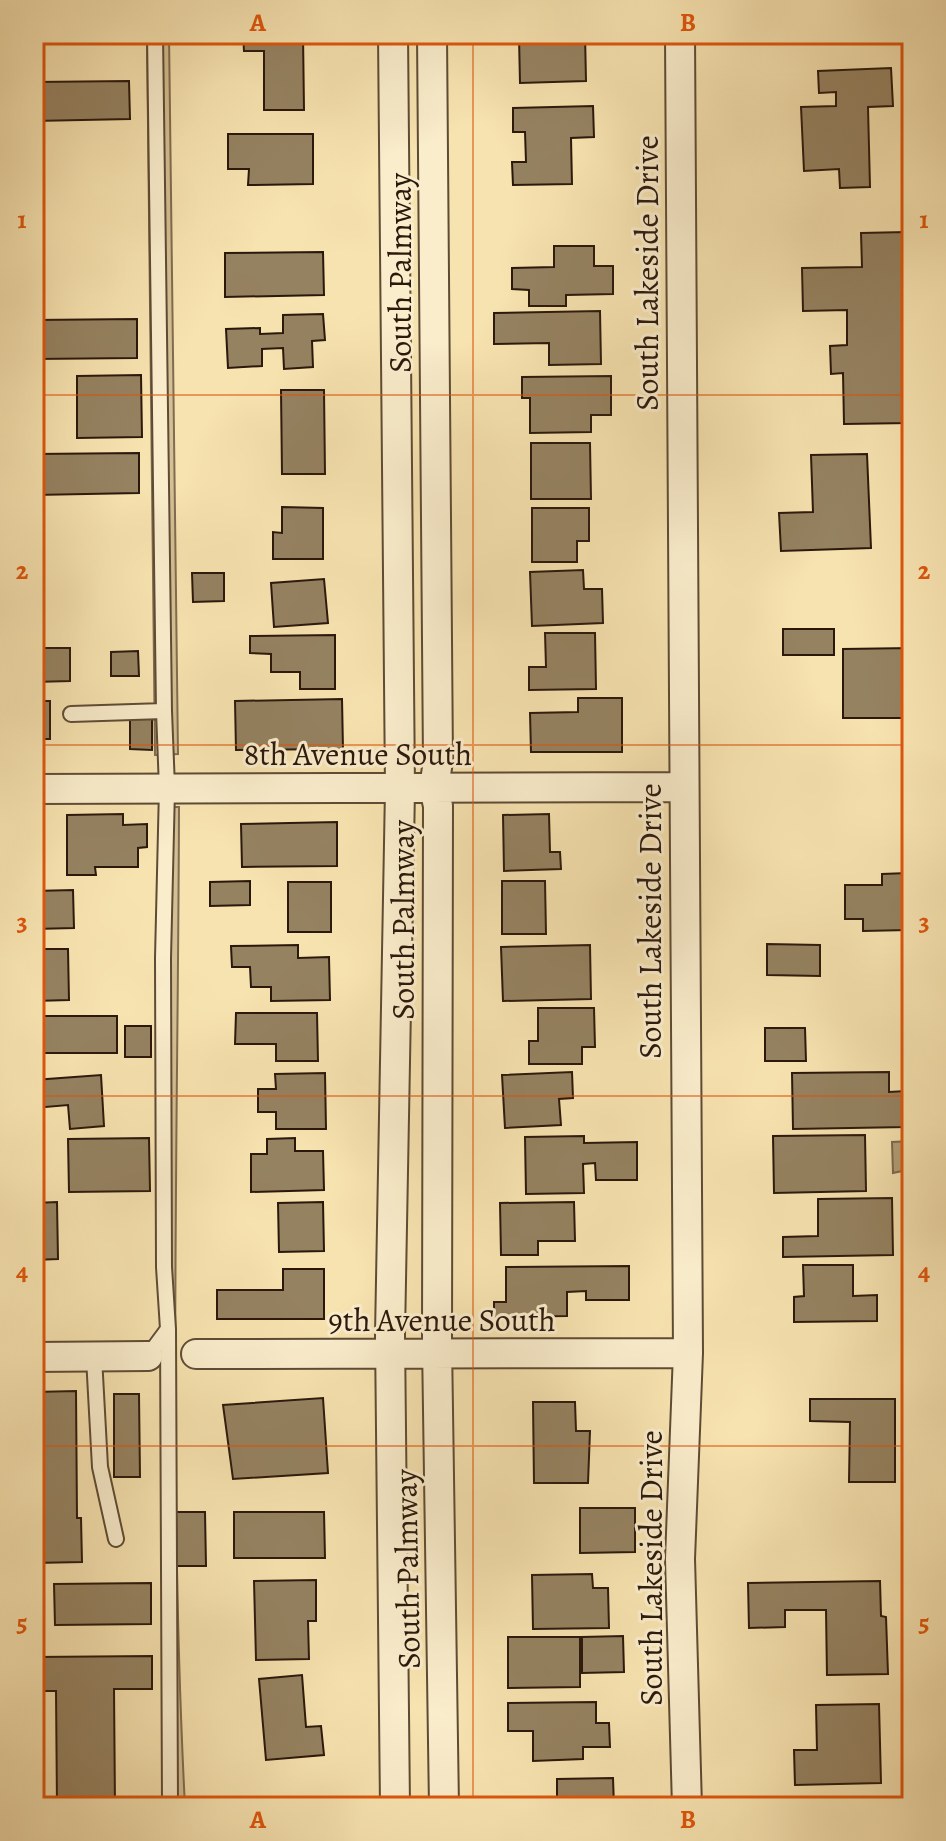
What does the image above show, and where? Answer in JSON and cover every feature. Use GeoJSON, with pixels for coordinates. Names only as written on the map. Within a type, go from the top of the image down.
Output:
{"type":"FeatureCollection","features":[{"type":"Feature","properties":{"kind":"street","name":"South Palmway"},"geometry":{"type":"LineString","coordinates":[[393,34],[400,789],[390,1335],[393,1356],[395,1807]]}},
{"type":"Feature","properties":{"kind":"street","name":"South Palmway"},"geometry":{"type":"LineString","coordinates":[[432,34],[438,761],[434,788],[438,806],[438,1355],[444,1807]]}},
{"type":"Feature","properties":{"kind":"street","name":"South Lakeside Drive"},"geometry":{"type":"LineString","coordinates":[[680,34],[688,1353],[680,1559],[687,1807]]}},
{"type":"Feature","properties":{"kind":"street","name":"8th Avenue South"},"geometry":{"type":"LineString","coordinates":[[34,789],[683,787]]}},
{"type":"Feature","properties":{"kind":"street","name":"9th Avenue South"},"geometry":{"type":"LineString","coordinates":[[196,1354],[393,1356],[688,1353]]}},
{"type":"Feature","properties":{"kind":"street"},"geometry":{"type":"LineString","coordinates":[[34,1357],[148,1356]]}},
{"type":"Feature","properties":{"kind":"lane"},"geometry":{"type":"LineString","coordinates":[[155,34],[167,788],[163,958],[170,1807]]}},
{"type":"Feature","properties":{"kind":"lane"},"geometry":{"type":"LineString","coordinates":[[71,714],[164,711]]}},
{"type":"Feature","properties":{"kind":"lane"},"geometry":{"type":"LineString","coordinates":[[148,1356],[168,1329]]}},
{"type":"Feature","properties":{"kind":"lane"},"geometry":{"type":"LineString","coordinates":[[94,1357],[100,1467],[116,1539]]}},
{"type":"Feature","properties":{"kind":"shaded area"},"geometry":{"type":"Polygon","coordinates":[[[147,34],[169,34],[178,754],[155,755],[147,34]]]}},
{"type":"Feature","properties":{"kind":"shaded area"},"geometry":{"type":"Polygon","coordinates":[[[159,807],[179,807],[175,1432],[185,1807],[164,1807],[159,807]]]}},
{"type":"Feature","properties":{"kind":"shaded area"},"geometry":{"type":"Polygon","coordinates":[[[912,1141],[912,1169],[893,1173],[892,1142],[912,1141]]]}},
{"type":"Feature","properties":{"kind":"building"},"geometry":{"type":"Polygon","coordinates":[[[34,34],[133,34],[133,41],[34,43],[34,34]]]}},
{"type":"Feature","properties":{"kind":"building"},"geometry":{"type":"Polygon","coordinates":[[[243,34],[303,34],[304,110],[264,110],[264,51],[244,51],[243,34]]]}},
{"type":"Feature","properties":{"kind":"building"},"geometry":{"type":"Polygon","coordinates":[[[485,34],[585,34],[586,81],[520,83],[519,37],[485,38],[485,34]]]}},
{"type":"Feature","properties":{"kind":"building"},"geometry":{"type":"Polygon","coordinates":[[[891,68],[893,106],[868,107],[870,187],[840,188],[839,169],[804,171],[801,107],[836,106],[836,92],[819,93],[818,71],[891,68]]]}},
{"type":"Feature","properties":{"kind":"building"},"geometry":{"type":"Polygon","coordinates":[[[129,81],[130,119],[34,121],[34,82],[129,81]]]}},
{"type":"Feature","properties":{"kind":"building"},"geometry":{"type":"Polygon","coordinates":[[[593,106],[594,137],[571,138],[572,184],[513,185],[512,162],[526,162],[525,132],[513,132],[513,108],[593,106]]]}},
{"type":"Feature","properties":{"kind":"building"},"geometry":{"type":"Polygon","coordinates":[[[228,134],[313,134],[313,184],[248,185],[249,169],[228,169],[228,134]]]}},
{"type":"Feature","properties":{"kind":"building"},"geometry":{"type":"Polygon","coordinates":[[[906,232],[908,308],[912,308],[912,343],[908,343],[910,423],[844,424],[843,373],[831,374],[830,346],[847,345],[847,310],[803,311],[802,268],[862,267],[861,233],[906,232]]]}},
{"type":"Feature","properties":{"kind":"building"},"geometry":{"type":"Polygon","coordinates":[[[554,246],[594,246],[594,266],[613,266],[613,294],[566,295],[566,306],[529,306],[529,290],[512,289],[512,268],[554,267],[554,246]]]}},
{"type":"Feature","properties":{"kind":"building"},"geometry":{"type":"Polygon","coordinates":[[[323,252],[324,295],[225,297],[225,253],[323,252]]]}},
{"type":"Feature","properties":{"kind":"building"},"geometry":{"type":"Polygon","coordinates":[[[600,311],[601,364],[549,365],[549,343],[494,344],[494,313],[600,311]]]}},
{"type":"Feature","properties":{"kind":"building"},"geometry":{"type":"Polygon","coordinates":[[[323,314],[325,340],[312,341],[313,367],[284,369],[283,348],[262,349],[262,366],[228,368],[226,329],[260,328],[260,334],[283,333],[283,315],[323,314]]]}},
{"type":"Feature","properties":{"kind":"building"},"geometry":{"type":"Polygon","coordinates":[[[137,319],[137,358],[34,359],[34,320],[137,319]]]}},
{"type":"Feature","properties":{"kind":"building"},"geometry":{"type":"Polygon","coordinates":[[[141,375],[142,437],[77,438],[77,376],[141,375]]]}},
{"type":"Feature","properties":{"kind":"building"},"geometry":{"type":"Polygon","coordinates":[[[611,376],[611,415],[591,415],[591,432],[530,433],[530,398],[522,398],[522,377],[611,376]]]}},
{"type":"Feature","properties":{"kind":"building"},"geometry":{"type":"Polygon","coordinates":[[[281,390],[324,390],[325,474],[282,474],[281,390]]]}},
{"type":"Feature","properties":{"kind":"building"},"geometry":{"type":"Polygon","coordinates":[[[531,443],[590,443],[591,499],[531,499],[531,443]]]}},
{"type":"Feature","properties":{"kind":"building"},"geometry":{"type":"Polygon","coordinates":[[[139,453],[139,493],[34,495],[34,454],[139,453]]]}},
{"type":"Feature","properties":{"kind":"building"},"geometry":{"type":"Polygon","coordinates":[[[867,454],[871,548],[781,551],[779,513],[813,512],[811,455],[867,454]]]}},
{"type":"Feature","properties":{"kind":"building"},"geometry":{"type":"Polygon","coordinates":[[[282,507],[323,508],[323,559],[273,559],[273,532],[282,533],[282,507]]]}},
{"type":"Feature","properties":{"kind":"building"},"geometry":{"type":"Polygon","coordinates":[[[532,508],[589,508],[589,541],[577,541],[577,562],[532,562],[532,508]]]}},
{"type":"Feature","properties":{"kind":"building"},"geometry":{"type":"Polygon","coordinates":[[[583,570],[584,589],[602,589],[603,623],[532,626],[530,572],[583,570]]]}},
{"type":"Feature","properties":{"kind":"building"},"geometry":{"type":"Polygon","coordinates":[[[192,573],[224,573],[224,601],[193,602],[192,573]]]}},
{"type":"Feature","properties":{"kind":"building"},"geometry":{"type":"Polygon","coordinates":[[[324,579],[328,623],[274,627],[271,583],[324,579]]]}},
{"type":"Feature","properties":{"kind":"building"},"geometry":{"type":"Polygon","coordinates":[[[783,629],[834,629],[834,655],[783,655],[783,629]]]}},
{"type":"Feature","properties":{"kind":"building"},"geometry":{"type":"Polygon","coordinates":[[[545,633],[595,633],[596,689],[529,690],[529,667],[546,667],[545,633]]]}},
{"type":"Feature","properties":{"kind":"building"},"geometry":{"type":"Polygon","coordinates":[[[335,635],[335,689],[300,689],[300,672],[271,672],[271,654],[250,653],[250,636],[335,635]]]}},
{"type":"Feature","properties":{"kind":"building"},"geometry":{"type":"Polygon","coordinates":[[[34,648],[70,648],[70,681],[34,682],[34,648]]]}},
{"type":"Feature","properties":{"kind":"building"},"geometry":{"type":"Polygon","coordinates":[[[912,648],[912,692],[906,692],[906,718],[843,718],[843,649],[912,648]]]}},
{"type":"Feature","properties":{"kind":"building"},"geometry":{"type":"Polygon","coordinates":[[[138,651],[139,676],[111,676],[111,652],[138,651]]]}},
{"type":"Feature","properties":{"kind":"building"},"geometry":{"type":"Polygon","coordinates":[[[578,698],[622,698],[622,752],[531,752],[530,713],[578,712],[578,698]]]}},
{"type":"Feature","properties":{"kind":"building"},"geometry":{"type":"Polygon","coordinates":[[[342,699],[343,749],[236,750],[235,701],[342,699]]]}},
{"type":"Feature","properties":{"kind":"building"},"geometry":{"type":"Polygon","coordinates":[[[34,701],[50,701],[50,739],[34,739],[34,701]]]}},
{"type":"Feature","properties":{"kind":"building"},"geometry":{"type":"Polygon","coordinates":[[[130,717],[152,717],[152,750],[130,749],[130,717]]]}},
{"type":"Feature","properties":{"kind":"building"},"geometry":{"type":"Polygon","coordinates":[[[123,814],[123,825],[147,824],[147,847],[138,848],[138,867],[95,867],[96,875],[67,875],[67,815],[123,814]]]}},
{"type":"Feature","properties":{"kind":"building"},"geometry":{"type":"Polygon","coordinates":[[[549,814],[550,852],[560,852],[561,869],[504,871],[503,815],[549,814]]]}},
{"type":"Feature","properties":{"kind":"building"},"geometry":{"type":"Polygon","coordinates":[[[337,822],[337,866],[242,867],[241,824],[337,822]]]}},
{"type":"Feature","properties":{"kind":"building"},"geometry":{"type":"Polygon","coordinates":[[[908,873],[908,930],[863,931],[863,919],[845,919],[845,885],[882,885],[882,874],[908,873]]]}},
{"type":"Feature","properties":{"kind":"building"},"geometry":{"type":"Polygon","coordinates":[[[250,881],[250,905],[210,906],[210,882],[250,881]]]}},
{"type":"Feature","properties":{"kind":"building"},"geometry":{"type":"Polygon","coordinates":[[[502,881],[545,881],[546,934],[502,934],[502,881]]]}},
{"type":"Feature","properties":{"kind":"building"},"geometry":{"type":"Polygon","coordinates":[[[288,882],[331,882],[331,932],[288,932],[288,882]]]}},
{"type":"Feature","properties":{"kind":"building"},"geometry":{"type":"Polygon","coordinates":[[[73,890],[74,928],[34,929],[34,891],[73,890]]]}},
{"type":"Feature","properties":{"kind":"building"},"geometry":{"type":"Polygon","coordinates":[[[767,944],[820,945],[820,976],[767,975],[767,944]]]}},
{"type":"Feature","properties":{"kind":"building"},"geometry":{"type":"Polygon","coordinates":[[[298,945],[298,958],[329,957],[330,1000],[271,1001],[271,987],[251,987],[250,967],[232,967],[231,946],[298,945]]]}},
{"type":"Feature","properties":{"kind":"building"},"geometry":{"type":"Polygon","coordinates":[[[590,945],[591,999],[503,1001],[501,947],[590,945]]]}},
{"type":"Feature","properties":{"kind":"building"},"geometry":{"type":"Polygon","coordinates":[[[34,949],[68,949],[69,1000],[34,1001],[34,949]]]}},
{"type":"Feature","properties":{"kind":"building"},"geometry":{"type":"Polygon","coordinates":[[[538,1008],[594,1008],[595,1047],[582,1047],[582,1064],[529,1064],[529,1041],[538,1041],[538,1008]]]}},
{"type":"Feature","properties":{"kind":"building"},"geometry":{"type":"Polygon","coordinates":[[[236,1013],[317,1013],[318,1061],[276,1061],[276,1044],[235,1044],[236,1013]]]}},
{"type":"Feature","properties":{"kind":"building"},"geometry":{"type":"Polygon","coordinates":[[[34,1016],[117,1016],[117,1053],[34,1053],[34,1016]]]}},
{"type":"Feature","properties":{"kind":"building"},"geometry":{"type":"Polygon","coordinates":[[[125,1026],[151,1026],[151,1057],[125,1057],[125,1026]]]}},
{"type":"Feature","properties":{"kind":"building"},"geometry":{"type":"Polygon","coordinates":[[[765,1028],[805,1028],[806,1061],[765,1061],[765,1028]]]}},
{"type":"Feature","properties":{"kind":"building"},"geometry":{"type":"Polygon","coordinates":[[[572,1072],[573,1098],[559,1099],[561,1125],[505,1128],[502,1075],[572,1072]]]}},
{"type":"Feature","properties":{"kind":"building"},"geometry":{"type":"Polygon","coordinates":[[[889,1072],[889,1092],[906,1091],[907,1127],[793,1129],[792,1073],[889,1072]]]}},
{"type":"Feature","properties":{"kind":"building"},"geometry":{"type":"Polygon","coordinates":[[[325,1073],[326,1129],[276,1129],[276,1112],[258,1112],[258,1089],[276,1089],[275,1074],[325,1073]]]}},
{"type":"Feature","properties":{"kind":"building"},"geometry":{"type":"Polygon","coordinates":[[[101,1075],[104,1126],[70,1129],[68,1105],[34,1108],[34,1080],[101,1075]]]}},
{"type":"Feature","properties":{"kind":"building"},"geometry":{"type":"Polygon","coordinates":[[[865,1135],[866,1191],[774,1193],[773,1136],[865,1135]]]}},
{"type":"Feature","properties":{"kind":"building"},"geometry":{"type":"Polygon","coordinates":[[[584,1136],[584,1143],[637,1142],[637,1180],[596,1180],[595,1163],[583,1164],[584,1193],[526,1194],[525,1137],[584,1136]]]}},
{"type":"Feature","properties":{"kind":"building"},"geometry":{"type":"Polygon","coordinates":[[[149,1138],[150,1191],[69,1192],[68,1139],[149,1138]]]}},
{"type":"Feature","properties":{"kind":"building"},"geometry":{"type":"Polygon","coordinates":[[[295,1138],[295,1151],[323,1151],[324,1190],[251,1192],[251,1154],[267,1154],[267,1139],[295,1138]]]}},
{"type":"Feature","properties":{"kind":"building"},"geometry":{"type":"Polygon","coordinates":[[[892,1198],[893,1255],[783,1257],[783,1237],[818,1236],[818,1199],[892,1198]]]}},
{"type":"Feature","properties":{"kind":"building"},"geometry":{"type":"Polygon","coordinates":[[[57,1202],[58,1259],[34,1260],[34,1203],[57,1202]]]}},
{"type":"Feature","properties":{"kind":"building"},"geometry":{"type":"Polygon","coordinates":[[[323,1202],[324,1251],[279,1252],[278,1203],[323,1202]]]}},
{"type":"Feature","properties":{"kind":"building"},"geometry":{"type":"Polygon","coordinates":[[[574,1202],[575,1241],[538,1241],[538,1255],[501,1255],[500,1203],[574,1202]]]}},
{"type":"Feature","properties":{"kind":"building"},"geometry":{"type":"Polygon","coordinates":[[[803,1265],[853,1265],[853,1296],[877,1295],[877,1321],[794,1322],[794,1297],[804,1296],[803,1265]]]}},
{"type":"Feature","properties":{"kind":"building"},"geometry":{"type":"Polygon","coordinates":[[[629,1266],[629,1300],[586,1300],[586,1291],[567,1292],[567,1316],[494,1317],[494,1302],[506,1302],[506,1267],[629,1266]]]}},
{"type":"Feature","properties":{"kind":"building"},"geometry":{"type":"Polygon","coordinates":[[[283,1269],[324,1269],[324,1319],[217,1319],[217,1290],[283,1290],[283,1269]]]}},
{"type":"Feature","properties":{"kind":"building"},"geometry":{"type":"Polygon","coordinates":[[[76,1391],[77,1518],[81,1518],[82,1562],[34,1563],[34,1392],[76,1391]]]}},
{"type":"Feature","properties":{"kind":"building"},"geometry":{"type":"Polygon","coordinates":[[[114,1394],[139,1394],[140,1477],[114,1477],[114,1394]]]}},
{"type":"Feature","properties":{"kind":"building"},"geometry":{"type":"Polygon","coordinates":[[[323,1398],[328,1473],[233,1479],[223,1405],[323,1398]]]}},
{"type":"Feature","properties":{"kind":"building"},"geometry":{"type":"Polygon","coordinates":[[[810,1399],[895,1399],[895,1482],[849,1482],[850,1422],[810,1421],[810,1399]]]}},
{"type":"Feature","properties":{"kind":"building"},"geometry":{"type":"Polygon","coordinates":[[[533,1402],[575,1402],[576,1431],[590,1431],[588,1483],[534,1483],[533,1402]]]}},
{"type":"Feature","properties":{"kind":"building"},"geometry":{"type":"Polygon","coordinates":[[[580,1508],[635,1508],[635,1552],[580,1553],[580,1508]]]}},
{"type":"Feature","properties":{"kind":"building"},"geometry":{"type":"Polygon","coordinates":[[[176,1512],[205,1512],[206,1566],[177,1566],[176,1512]]]}},
{"type":"Feature","properties":{"kind":"building"},"geometry":{"type":"Polygon","coordinates":[[[234,1512],[324,1512],[325,1558],[234,1558],[234,1512]]]}},
{"type":"Feature","properties":{"kind":"building"},"geometry":{"type":"Polygon","coordinates":[[[592,1574],[593,1588],[608,1588],[609,1628],[533,1629],[532,1575],[592,1574]]]}},
{"type":"Feature","properties":{"kind":"building"},"geometry":{"type":"Polygon","coordinates":[[[316,1580],[316,1621],[308,1621],[309,1659],[256,1660],[254,1581],[316,1580]]]}},
{"type":"Feature","properties":{"kind":"building"},"geometry":{"type":"Polygon","coordinates":[[[880,1581],[881,1616],[886,1617],[888,1674],[827,1675],[826,1610],[785,1610],[785,1627],[749,1628],[748,1583],[880,1581]]]}},
{"type":"Feature","properties":{"kind":"building"},"geometry":{"type":"Polygon","coordinates":[[[151,1583],[151,1624],[55,1625],[54,1584],[151,1583]]]}},
{"type":"Feature","properties":{"kind":"building"},"geometry":{"type":"Polygon","coordinates":[[[623,1636],[624,1672],[582,1673],[582,1637],[623,1636]]]}},
{"type":"Feature","properties":{"kind":"building"},"geometry":{"type":"Polygon","coordinates":[[[508,1637],[580,1637],[580,1687],[508,1688],[508,1637]]]}},
{"type":"Feature","properties":{"kind":"building"},"geometry":{"type":"Polygon","coordinates":[[[152,1656],[152,1689],[114,1689],[115,1807],[57,1807],[56,1691],[35,1691],[35,1657],[152,1656]]]}},
{"type":"Feature","properties":{"kind":"building"},"geometry":{"type":"Polygon","coordinates":[[[302,1675],[306,1727],[321,1726],[324,1755],[266,1760],[259,1679],[302,1675]]]}},
{"type":"Feature","properties":{"kind":"building"},"geometry":{"type":"Polygon","coordinates":[[[596,1702],[596,1723],[609,1723],[610,1747],[583,1747],[583,1759],[533,1761],[533,1731],[508,1731],[508,1703],[596,1702]]]}},
{"type":"Feature","properties":{"kind":"building"},"geometry":{"type":"Polygon","coordinates":[[[879,1704],[881,1783],[795,1785],[794,1750],[817,1750],[816,1705],[879,1704]]]}},
{"type":"Feature","properties":{"kind":"building"},"geometry":{"type":"Polygon","coordinates":[[[613,1778],[614,1807],[557,1807],[557,1779],[613,1778]]]}}]}
